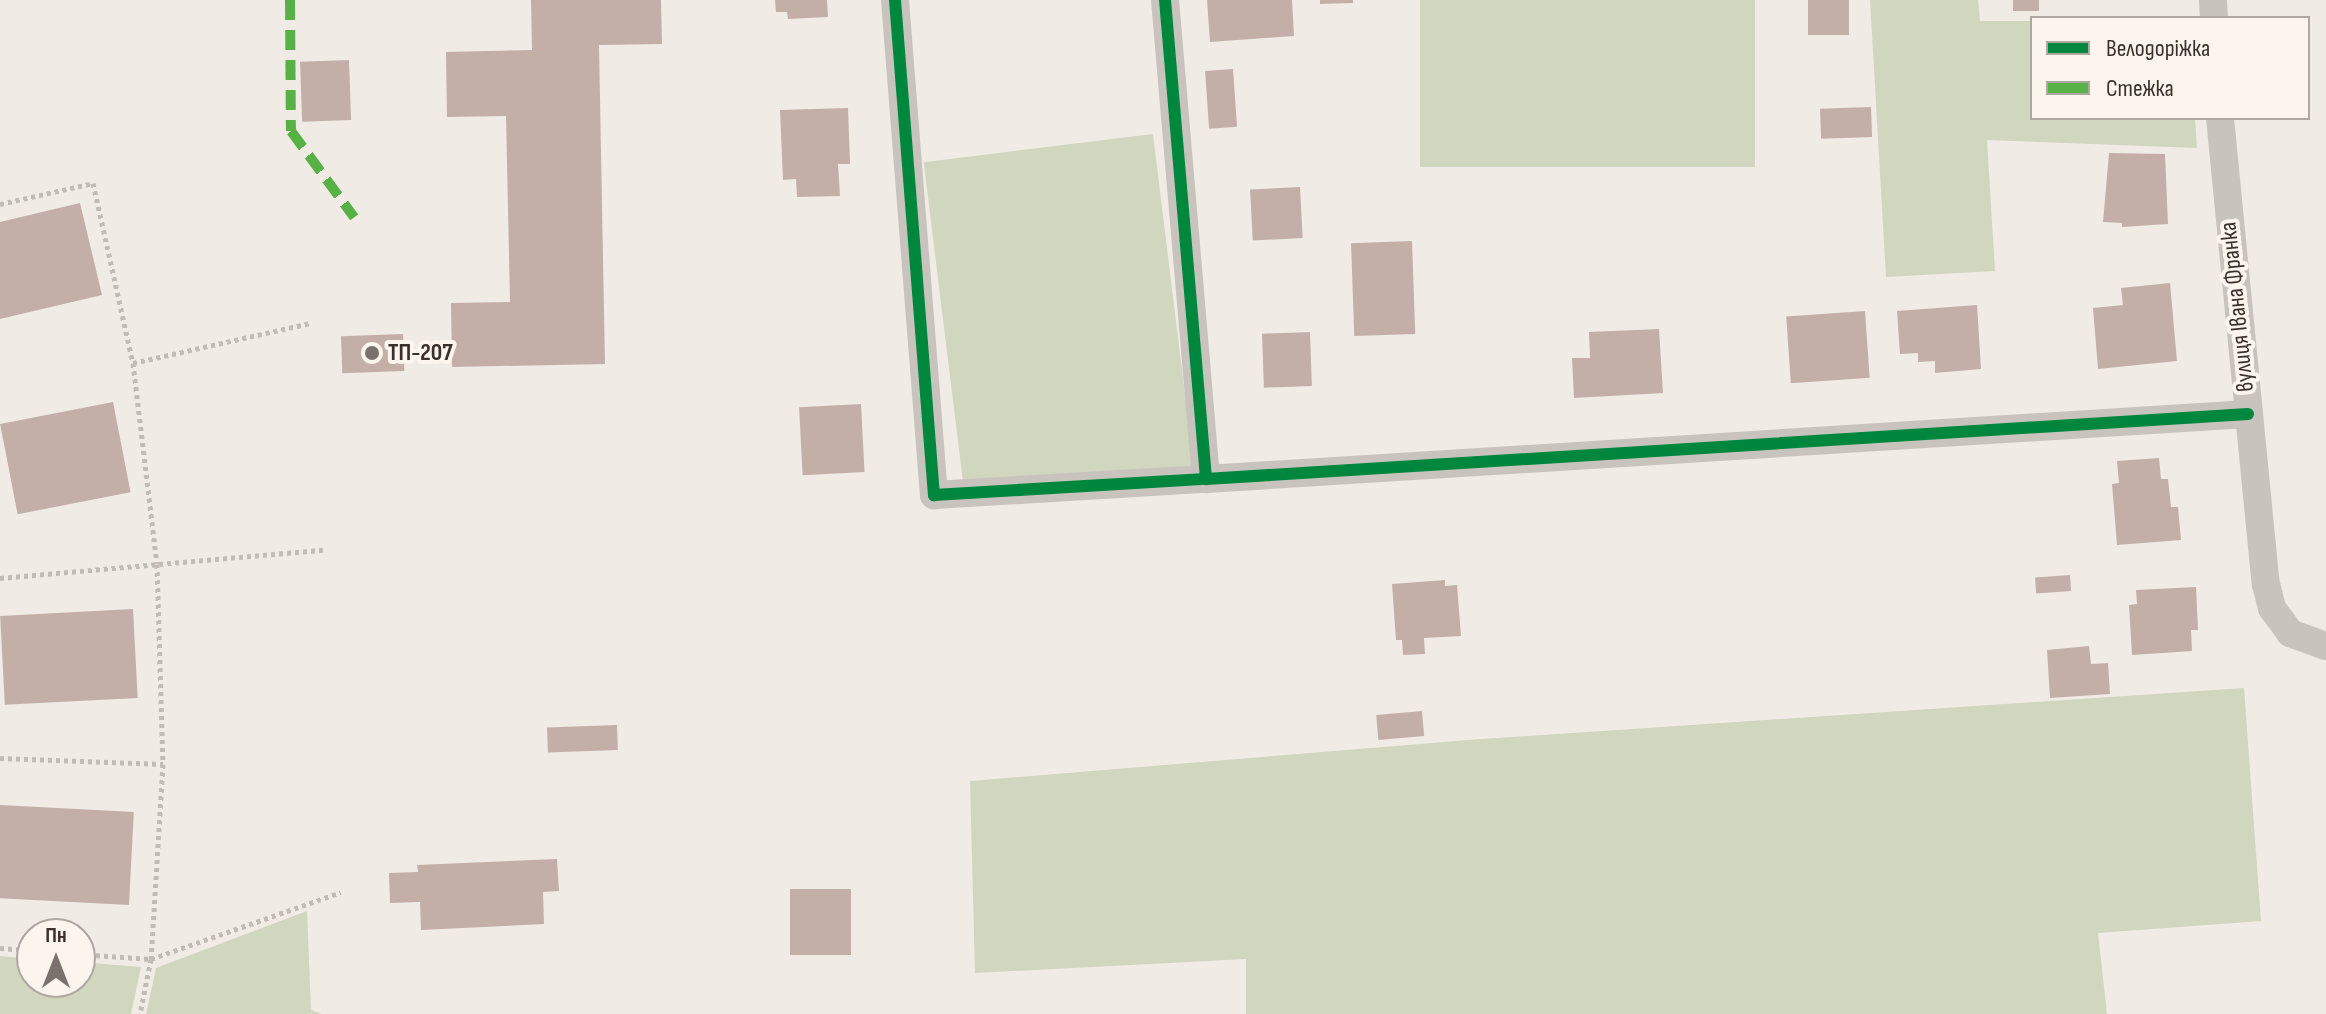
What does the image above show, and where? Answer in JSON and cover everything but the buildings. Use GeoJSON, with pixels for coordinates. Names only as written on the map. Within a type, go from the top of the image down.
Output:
{"type":"FeatureCollection","features":[{"type":"Feature","properties":{"kind":"street"},"geometry":{"type":"LineString","coordinates":[[895,0],[934,495],[2248,414]]}},
{"type":"Feature","properties":{"kind":"street"},"geometry":{"type":"LineString","coordinates":[[1165,0],[1206,479]]}},
{"type":"Feature","properties":{"kind":"street","name":"вулиця Івана Франка"},"geometry":{"type":"LineString","coordinates":[[2220,120],[2266,584],[2272,608],[2290,633],[2326,646]]}},
{"type":"Feature","properties":{"kind":"path"},"geometry":{"type":"LineString","coordinates":[[0,204],[93,183],[133,363],[157,564],[163,764],[151,959],[140,1014]]}},
{"type":"Feature","properties":{"kind":"path"},"geometry":{"type":"LineString","coordinates":[[133,363],[311,323]]}},
{"type":"Feature","properties":{"kind":"path"},"geometry":{"type":"LineString","coordinates":[[0,578],[323,550]]}},
{"type":"Feature","properties":{"kind":"path"},"geometry":{"type":"LineString","coordinates":[[0,758],[163,764]]}},
{"type":"Feature","properties":{"kind":"path"},"geometry":{"type":"LineString","coordinates":[[96,955],[151,959],[341,892]]}},
{"type":"Feature","properties":{"kind":"green space"},"geometry":{"type":"Polygon","coordinates":[[[1420,0],[1755,0],[1755,167],[1420,167],[1420,0]]]}},
{"type":"Feature","properties":{"kind":"green space"},"geometry":{"type":"Polygon","coordinates":[[[1870,0],[1978,0],[1980,21],[2030,21],[2030,120],[2195,120],[2197,148],[1987,140],[1995,271],[1886,277],[1870,0]]]}},
{"type":"Feature","properties":{"kind":"green space"},"geometry":{"type":"Polygon","coordinates":[[[1153,134],[1194,466],[964,494],[924,162],[1153,134]]]}},
{"type":"Feature","properties":{"kind":"green space"},"geometry":{"type":"Polygon","coordinates":[[[2244,688],[2261,921],[2098,933],[2107,1014],[1246,1014],[1246,959],[975,973],[970,781],[1481,739],[2244,688]]]}},
{"type":"Feature","properties":{"kind":"green space"},"geometry":{"type":"Polygon","coordinates":[[[307,911],[311,1010],[322,1014],[146,1014],[156,968],[307,911]]]}},
{"type":"Feature","properties":{"kind":"green space"},"geometry":{"type":"Polygon","coordinates":[[[0,956],[16,958],[16,998],[96,998],[96,963],[141,967],[131,1014],[0,1014],[0,956]]]}},
{"type":"Feature","properties":{"kind":"marked path"},"geometry":{"type":"LineString","coordinates":[[290,0],[291,131],[354,217]]}},
{"type":"Feature","properties":{"kind":"cycle path"},"geometry":{"type":"LineString","coordinates":[[895,0],[934,495],[1206,479]]}},
{"type":"Feature","properties":{"kind":"cycle path"},"geometry":{"type":"LineString","coordinates":[[1165,0],[1206,479],[2248,414]]}},
{"type":"Feature","properties":{"kind":"place","name":"ТП-207"},"geometry":{"type":"Point","coordinates":[372,353]}}]}
